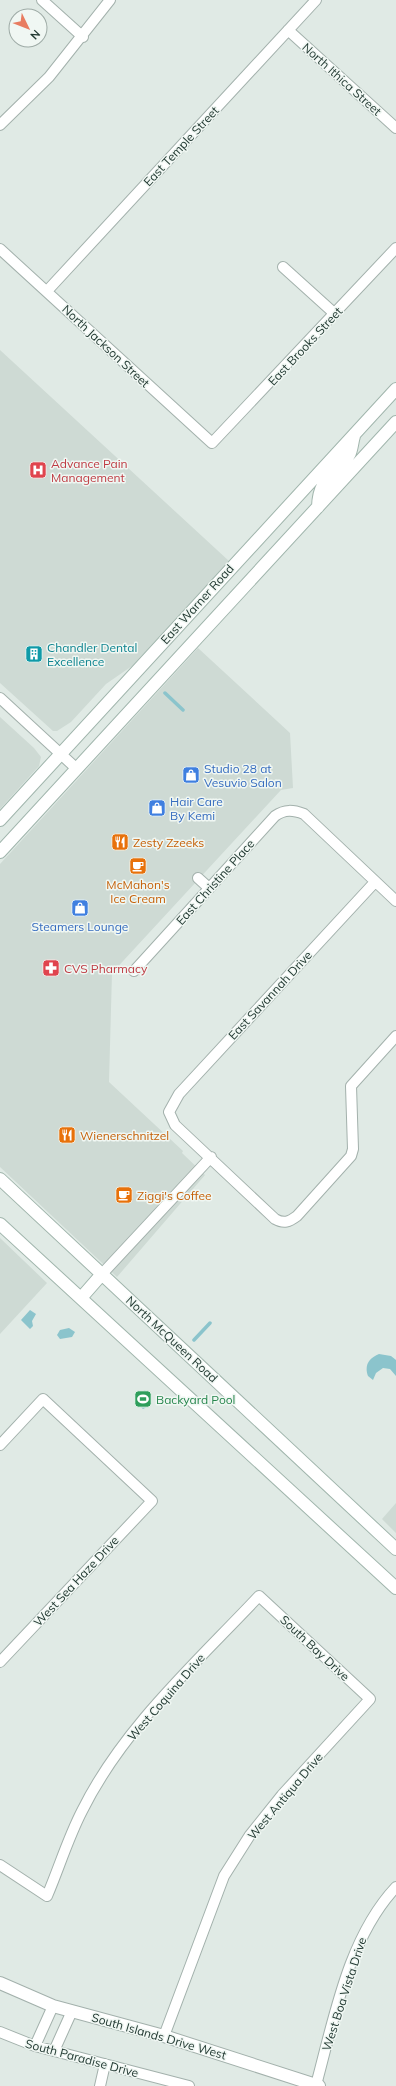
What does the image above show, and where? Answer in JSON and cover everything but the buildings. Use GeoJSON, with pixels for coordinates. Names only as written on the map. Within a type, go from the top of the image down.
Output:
{"type":"FeatureCollection","features":[{"type":"Feature","properties":{"kind":"main road","name":"East Warner Road"},"geometry":{"type":"LineString","coordinates":[[0,820],[396,389]]}},
{"type":"Feature","properties":{"kind":"main road","name":"East Warner Road"},"geometry":{"type":"LineString","coordinates":[[0,852],[396,422]]}},
{"type":"Feature","properties":{"kind":"main road"},"geometry":{"type":"LineString","coordinates":[[318,507],[318,494],[322,484],[350,454],[354,435]]}},
{"type":"Feature","properties":{"kind":"main road","name":"North McQueen Road"},"geometry":{"type":"LineString","coordinates":[[0,1179],[396,1549]]}},
{"type":"Feature","properties":{"kind":"main road"},"geometry":{"type":"LineString","coordinates":[[0,1224],[396,1588]]}},
{"type":"Feature","properties":{"kind":"main road"},"geometry":{"type":"LineString","coordinates":[[81,1298],[102,1274]]}},
{"type":"Feature","properties":{"kind":"main road","name":"South Islands Drive West"},"geometry":{"type":"LineString","coordinates":[[0,1983],[53,2006],[164,2036],[317,2086]]}},
{"type":"Feature","properties":{"kind":"street"},"geometry":{"type":"LineString","coordinates":[[42,0],[83,36]]}},
{"type":"Feature","properties":{"kind":"street"},"geometry":{"type":"LineString","coordinates":[[0,125],[49,77],[110,0]]}},
{"type":"Feature","properties":{"kind":"street","name":"East Temple Street"},"geometry":{"type":"LineString","coordinates":[[47,292],[316,0]]}},
{"type":"Feature","properties":{"kind":"street","name":"North Ithica Street"},"geometry":{"type":"LineString","coordinates":[[288,30],[396,128]]}},
{"type":"Feature","properties":{"kind":"street","name":"East Brooks Street"},"geometry":{"type":"LineString","coordinates":[[212,444],[396,248]]}},
{"type":"Feature","properties":{"kind":"street","name":"North Jackson Street"},"geometry":{"type":"LineString","coordinates":[[0,249],[212,444]]}},
{"type":"Feature","properties":{"kind":"street"},"geometry":{"type":"LineString","coordinates":[[283,267],[335,314]]}},
{"type":"Feature","properties":{"kind":"street"},"geometry":{"type":"LineString","coordinates":[[0,698],[77,769]]}},
{"type":"Feature","properties":{"kind":"street","name":"East Christine Place"},"geometry":{"type":"LineString","coordinates":[[134,971],[275,816],[286,810],[304,814],[375,882]]}},
{"type":"Feature","properties":{"kind":"street"},"geometry":{"type":"LineString","coordinates":[[198,878],[209,888]]}},
{"type":"Feature","properties":{"kind":"street"},"geometry":{"type":"LineString","coordinates":[[375,882],[396,901]]}},
{"type":"Feature","properties":{"kind":"street","name":"East Savannah Drive"},"geometry":{"type":"LineString","coordinates":[[211,1157],[175,1125],[169,1112],[179,1094],[375,882]]}},
{"type":"Feature","properties":{"kind":"street"},"geometry":{"type":"LineString","coordinates":[[102,1274],[211,1157],[275,1219],[281,1222],[290,1221],[297,1216],[346,1163],[353,1149],[351,1086],[396,1036]]}},
{"type":"Feature","properties":{"kind":"street","name":"West Sea Haze Drive"},"geometry":{"type":"LineString","coordinates":[[0,1445],[43,1399],[152,1501],[0,1662]]}},
{"type":"Feature","properties":{"kind":"street","name":"South Bay Drive"},"geometry":{"type":"LineString","coordinates":[[259,1596],[370,1700]]}},
{"type":"Feature","properties":{"kind":"street","name":"West Coquina Drive"},"geometry":{"type":"LineString","coordinates":[[0,1865],[47,1896],[82,1811],[110,1764],[146,1716],[259,1596]]}},
{"type":"Feature","properties":{"kind":"street","name":"West Antiqua Drive"},"geometry":{"type":"LineString","coordinates":[[164,2036],[224,1876],[250,1836],[282,1796],[370,1700]]}},
{"type":"Feature","properties":{"kind":"street","name":"West Boa Vista Drive"},"geometry":{"type":"LineString","coordinates":[[317,2086],[340,1999],[360,1938],[386,1898],[396,1887]]}},
{"type":"Feature","properties":{"kind":"street"},"geometry":{"type":"LineString","coordinates":[[35,2046],[53,2006]]}},
{"type":"Feature","properties":{"kind":"street"},"geometry":{"type":"LineString","coordinates":[[54,2051],[72,2011]]}},
{"type":"Feature","properties":{"kind":"street","name":"South Paradise Drive"},"geometry":{"type":"LineString","coordinates":[[0,2032],[35,2046],[189,2086]]}},
{"type":"Feature","properties":{"kind":"street"},"geometry":{"type":"LineString","coordinates":[[100,2086],[105,2064]]}},
{"type":"Feature","properties":{"kind":"shaded area"},"geometry":{"type":"Polygon","coordinates":[[[0,350],[229,561],[132,666],[106,684],[71,722],[57,731],[53,731],[0,683],[0,350]]]}},
{"type":"Feature","properties":{"kind":"shaded area"},"geometry":{"type":"Polygon","coordinates":[[[198,648],[290,733],[293,788],[281,790],[112,973],[109,1082],[183,1151],[182,1153],[205,1175],[117,1277],[0,1167],[0,864],[198,648]]]}},
{"type":"Feature","properties":{"kind":"shaded area"},"geometry":{"type":"Polygon","coordinates":[[[0,717],[34,748],[41,757],[39,766],[0,809],[0,717]]]}},
{"type":"Feature","properties":{"kind":"shaded area"},"geometry":{"type":"Polygon","coordinates":[[[0,1238],[47,1283],[0,1334],[0,1238]]]}},
{"type":"Feature","properties":{"kind":"shaded area"},"geometry":{"type":"Polygon","coordinates":[[[396,1503],[396,1533],[382,1519],[396,1503]]]}},
{"type":"Feature","properties":{"kind":"water"},"geometry":{"type":"Polygon","coordinates":[[[30,1310],[36,1314],[32,1321],[33,1326],[30,1329],[21,1320],[30,1310]]]}},
{"type":"Feature","properties":{"kind":"water"},"geometry":{"type":"Polygon","coordinates":[[[69,1328],[75,1332],[72,1337],[60,1339],[57,1335],[60,1330],[69,1328]]]}},
{"type":"Feature","properties":{"kind":"water"},"geometry":{"type":"Polygon","coordinates":[[[379,1354],[391,1356],[396,1360],[396,1376],[390,1369],[383,1368],[376,1373],[373,1380],[368,1376],[368,1362],[379,1354]]]}},
{"type":"Feature","properties":{"kind":"water","name":"Backyard Pool"},"geometry":{"type":"Polygon","coordinates":[[[145,1390],[147,1393],[147,1407],[143,1409],[136,1402],[140,1398],[140,1393],[145,1390]]]}},
{"type":"Feature","properties":{"kind":"waterway"},"geometry":{"type":"LineString","coordinates":[[165,693],[183,710]]}},
{"type":"Feature","properties":{"kind":"waterway"},"geometry":{"type":"LineString","coordinates":[[194,1340],[210,1323]]}},
{"type":"Feature","properties":{"kind":"place","name":"Advance Pain Management"},"geometry":{"type":"Point","coordinates":[38,470]}},
{"type":"Feature","properties":{"kind":"place","name":"Chandler Dental Excellence"},"geometry":{"type":"Point","coordinates":[34,654]}},
{"type":"Feature","properties":{"kind":"place","name":"Studio 28 at Vesuvio Salon"},"geometry":{"type":"Point","coordinates":[191,775]}},
{"type":"Feature","properties":{"kind":"place","name":"Hair Care By Kemi"},"geometry":{"type":"Point","coordinates":[157,808]}},
{"type":"Feature","properties":{"kind":"place","name":"Zesty Zzeeks"},"geometry":{"type":"Point","coordinates":[120,842]}},
{"type":"Feature","properties":{"kind":"place","name":"McMahon's Ice Cream"},"geometry":{"type":"Point","coordinates":[138,866]}},
{"type":"Feature","properties":{"kind":"place","name":"Steamers Lounge"},"geometry":{"type":"Point","coordinates":[80,908]}},
{"type":"Feature","properties":{"kind":"place","name":"CVS Pharmacy"},"geometry":{"type":"Point","coordinates":[51,968]}},
{"type":"Feature","properties":{"kind":"place","name":"Wienerschnitzel"},"geometry":{"type":"Point","coordinates":[67,1135]}},
{"type":"Feature","properties":{"kind":"place","name":"Ziggi's Coffee"},"geometry":{"type":"Point","coordinates":[124,1195]}},
{"type":"Feature","properties":{"kind":"place","name":"Backyard Pool"},"geometry":{"type":"Point","coordinates":[143,1399]}}]}
